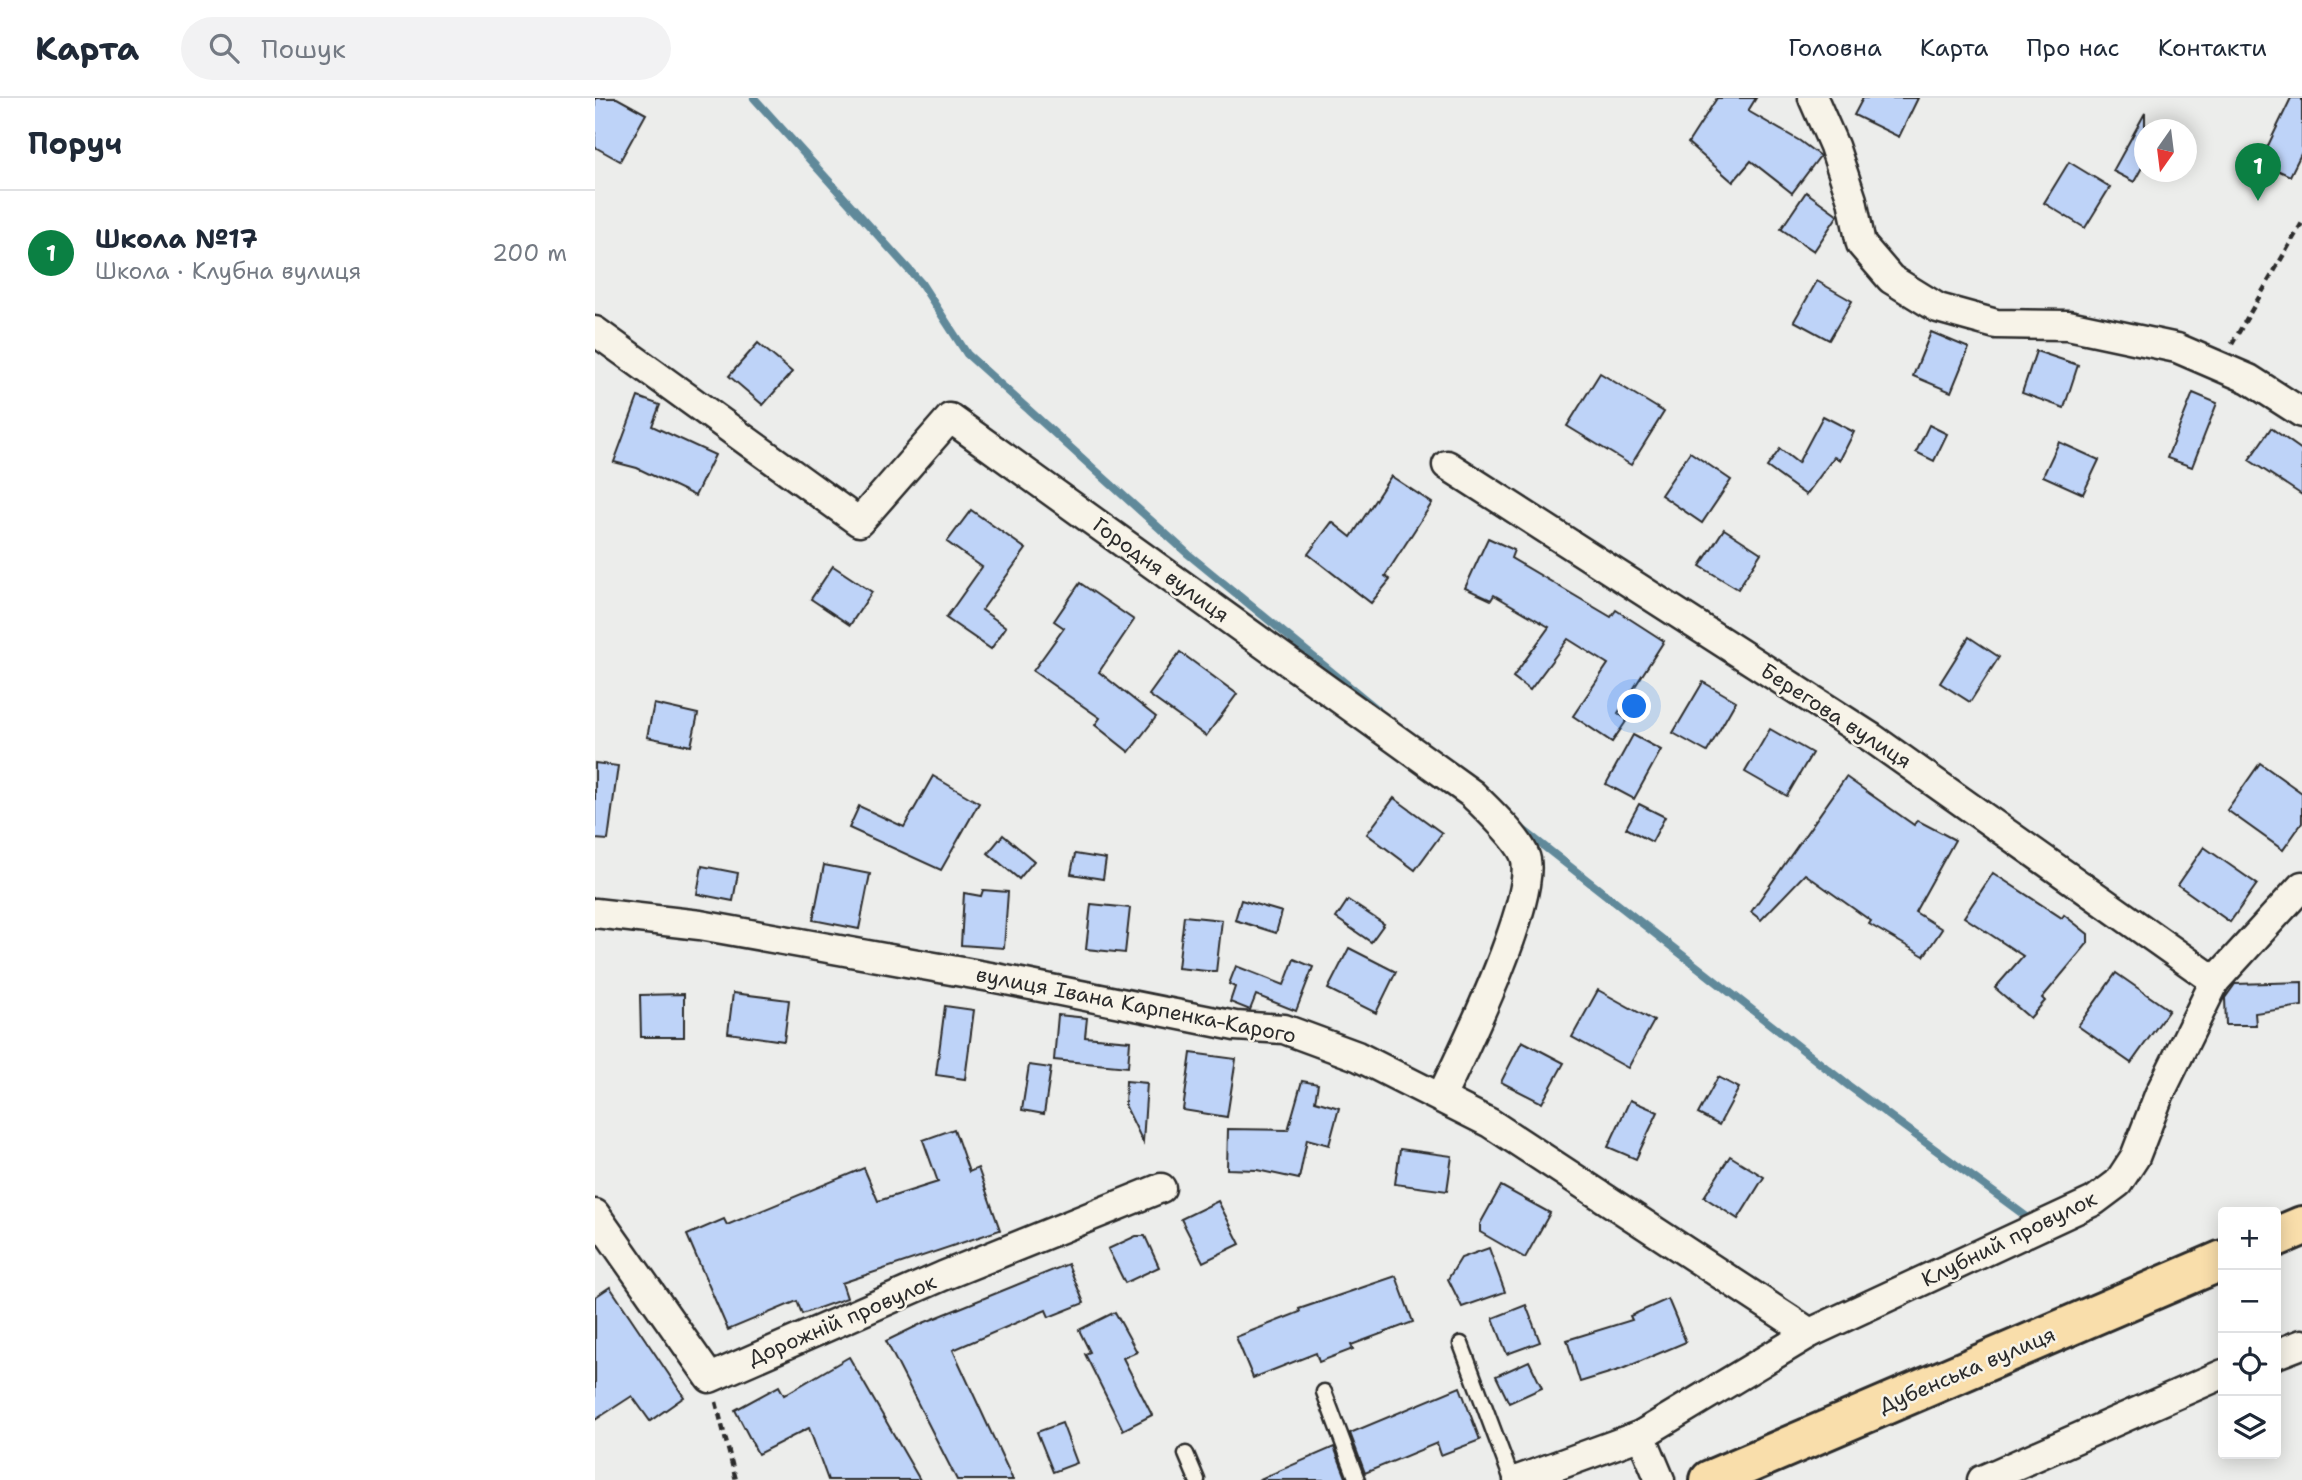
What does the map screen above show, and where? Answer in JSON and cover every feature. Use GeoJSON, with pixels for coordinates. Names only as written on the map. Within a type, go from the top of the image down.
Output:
{"type":"FeatureCollection","features":[{"type":"Feature","properties":{"kind":"main road"},"geometry":{"type":"LineString","coordinates":[[2281,1235],[2302,1226]]}},
{"type":"Feature","properties":{"kind":"main road","name":"Дубенська вулиця"},"geometry":{"type":"LineString","coordinates":[[1710,1480],[1750,1472],[2218,1262]]}},
{"type":"Feature","properties":{"kind":"street"},"geometry":{"type":"LineString","coordinates":[[1822,104],[1852,200],[1861,244],[1891,279],[1938,309],[1996,324],[2067,325],[2177,348],[2249,379],[2302,413]]}},
{"type":"Feature","properties":{"kind":"street","name":"Городня вулиця"},"geometry":{"type":"LineString","coordinates":[[595,331],[859,522],[950,418],[1472,794],[1497,819],[1526,857],[1526,891],[1475,1028],[1441,1097]]}},
{"type":"Feature","properties":{"kind":"street","name":"Берегова вулиця"},"geometry":{"type":"LineString","coordinates":[[1447,465],[1872,737],[2215,981]]}},
{"type":"Feature","properties":{"kind":"street","name":"Клубний провулок"},"geometry":{"type":"LineString","coordinates":[[1518,1480],[1641,1435],[1809,1334],[2094,1201],[2118,1183],[2135,1157],[2159,1095],[2215,981],[2302,886]]}},
{"type":"Feature","properties":{"kind":"street","name":"вулиця Івана Карпенка-Карого"},"geometry":{"type":"LineString","coordinates":[[595,914],[700,925],[996,978],[1235,1026],[1284,1029],[1357,1056],[1490,1123],[1809,1334]]}},
{"type":"Feature","properties":{"kind":"street","name":"Дорожній провулок"},"geometry":{"type":"LineString","coordinates":[[710,1378],[943,1276],[1161,1188]]}},
{"type":"Feature","properties":{"kind":"street"},"geometry":{"type":"LineString","coordinates":[[595,1214],[710,1378]]}},
{"type":"Feature","properties":{"kind":"street"},"geometry":{"type":"LineString","coordinates":[[2281,1352],[2302,1343]]}},
{"type":"Feature","properties":{"kind":"street"},"geometry":{"type":"LineString","coordinates":[[1982,1480],[2218,1376]]}},
{"type":"Feature","properties":{"kind":"street"},"geometry":{"type":"LineString","coordinates":[[1641,1435],[1660,1480]]}},
{"type":"Feature","properties":{"kind":"lane"},"geometry":{"type":"LineString","coordinates":[[1461,1345],[1513,1480]]}},
{"type":"Feature","properties":{"kind":"lane"},"geometry":{"type":"LineString","coordinates":[[1324,1392],[1357,1480]]}},
{"type":"Feature","properties":{"kind":"lane"},"geometry":{"type":"LineString","coordinates":[[1186,1454],[1197,1480]]}},
{"type":"Feature","properties":{"kind":"path"},"geometry":{"type":"LineString","coordinates":[[2220,366],[2302,223]]}},
{"type":"Feature","properties":{"kind":"path"},"geometry":{"type":"LineString","coordinates":[[710,1378],[736,1480]]}},
{"type":"Feature","properties":{"kind":"building"},"geometry":{"type":"Polygon","coordinates":[[[595,98],[617,98],[646,114],[620,161],[595,147],[595,98]]]}},
{"type":"Feature","properties":{"kind":"building"},"geometry":{"type":"Polygon","coordinates":[[[1717,98],[1756,98],[1748,111],[1800,141],[1820,156],[1792,193],[1751,161],[1733,182],[1688,143],[1717,98]]]}},
{"type":"Feature","properties":{"kind":"building"},"geometry":{"type":"Polygon","coordinates":[[[1863,98],[1918,98],[1899,137],[1854,115],[1863,98]]]}},
{"type":"Feature","properties":{"kind":"building"},"geometry":{"type":"Polygon","coordinates":[[[2291,98],[2302,98],[2302,152],[2290,176],[2260,162],[2291,98]]]}},
{"type":"Feature","properties":{"kind":"building"},"geometry":{"type":"Polygon","coordinates":[[[2134,133],[2134,182],[2113,171],[2134,133]]]}},
{"type":"Feature","properties":{"kind":"building"},"geometry":{"type":"Polygon","coordinates":[[[2069,162],[2110,187],[2085,228],[2044,203],[2069,162]]]}},
{"type":"Feature","properties":{"kind":"building"},"geometry":{"type":"Polygon","coordinates":[[[1806,192],[1838,215],[1814,251],[1781,229],[1806,192]]]}},
{"type":"Feature","properties":{"kind":"building"},"geometry":{"type":"Polygon","coordinates":[[[1817,281],[1852,301],[1829,340],[1794,321],[1817,281]]]}},
{"type":"Feature","properties":{"kind":"building"},"geometry":{"type":"Polygon","coordinates":[[[1931,332],[1969,348],[1951,392],[1913,376],[1931,332]]]}},
{"type":"Feature","properties":{"kind":"building"},"geometry":{"type":"Polygon","coordinates":[[[758,343],[792,372],[763,405],[729,376],[758,343]]]}},
{"type":"Feature","properties":{"kind":"building"},"geometry":{"type":"Polygon","coordinates":[[[2036,351],[2078,365],[2064,408],[2022,393],[2036,351]]]}},
{"type":"Feature","properties":{"kind":"building"},"geometry":{"type":"Polygon","coordinates":[[[1600,373],[1664,412],[1631,465],[1567,426],[1600,373]]]}},
{"type":"Feature","properties":{"kind":"building"},"geometry":{"type":"Polygon","coordinates":[[[2193,393],[2217,403],[2192,467],[2167,458],[2193,393]]]}},
{"type":"Feature","properties":{"kind":"building"},"geometry":{"type":"Polygon","coordinates":[[[638,397],[660,405],[652,426],[715,455],[695,496],[637,468],[614,462],[638,397]]]}},
{"type":"Feature","properties":{"kind":"building"},"geometry":{"type":"Polygon","coordinates":[[[1823,416],[1854,432],[1840,460],[1834,457],[1806,495],[1767,467],[1780,449],[1798,463],[1823,416]]]}},
{"type":"Feature","properties":{"kind":"building"},"geometry":{"type":"Polygon","coordinates":[[[1929,425],[1947,434],[1934,461],[1916,452],[1929,425]]]}},
{"type":"Feature","properties":{"kind":"building"},"geometry":{"type":"Polygon","coordinates":[[[2271,428],[2302,450],[2302,495],[2249,460],[2271,428]]]}},
{"type":"Feature","properties":{"kind":"building"},"geometry":{"type":"Polygon","coordinates":[[[2059,442],[2099,460],[2083,494],[2043,476],[2059,442]]]}},
{"type":"Feature","properties":{"kind":"building"},"geometry":{"type":"Polygon","coordinates":[[[1690,452],[1731,480],[1702,523],[1661,495],[1690,452]]]}},
{"type":"Feature","properties":{"kind":"building"},"geometry":{"type":"Polygon","coordinates":[[[1391,476],[1432,503],[1385,576],[1390,580],[1371,603],[1308,554],[1332,522],[1351,537],[1391,476]]]}},
{"type":"Feature","properties":{"kind":"building"},"geometry":{"type":"Polygon","coordinates":[[[971,510],[1026,549],[982,610],[1006,627],[991,649],[946,618],[982,567],[947,542],[971,510]]]}},
{"type":"Feature","properties":{"kind":"building"},"geometry":{"type":"Polygon","coordinates":[[[1724,529],[1761,553],[1738,589],[1700,566],[1724,529]]]}},
{"type":"Feature","properties":{"kind":"building"},"geometry":{"type":"Polygon","coordinates":[[[1488,538],[1514,550],[1511,558],[1611,617],[1616,610],[1664,641],[1618,713],[1627,720],[1612,742],[1573,716],[1608,664],[1568,639],[1530,690],[1513,677],[1549,627],[1494,595],[1491,600],[1465,588],[1488,538]]]}},
{"type":"Feature","properties":{"kind":"building"},"geometry":{"type":"Polygon","coordinates":[[[833,566],[872,592],[850,625],[811,599],[833,566]]]}},
{"type":"Feature","properties":{"kind":"building"},"geometry":{"type":"Polygon","coordinates":[[[1080,583],[1134,620],[1099,672],[1156,717],[1129,752],[1095,725],[1100,718],[1033,671],[1064,628],[1054,621],[1080,583]]]}},
{"type":"Feature","properties":{"kind":"building"},"geometry":{"type":"Polygon","coordinates":[[[1969,637],[1999,657],[1970,702],[1940,683],[1969,637]]]}},
{"type":"Feature","properties":{"kind":"building"},"geometry":{"type":"Polygon","coordinates":[[[1180,652],[1237,694],[1206,736],[1149,695],[1180,652]]]}},
{"type":"Feature","properties":{"kind":"building"},"geometry":{"type":"Polygon","coordinates":[[[1703,682],[1736,701],[1707,752],[1673,733],[1703,682]]]}},
{"type":"Feature","properties":{"kind":"building"},"geometry":{"type":"Polygon","coordinates":[[[654,704],[698,714],[691,746],[647,737],[654,704]]]}},
{"type":"Feature","properties":{"kind":"building"},"geometry":{"type":"Polygon","coordinates":[[[1770,729],[1812,753],[1787,796],[1745,772],[1770,729]]]}},
{"type":"Feature","properties":{"kind":"building"},"geometry":{"type":"Polygon","coordinates":[[[1633,735],[1661,750],[1634,799],[1606,784],[1633,735]]]}},
{"type":"Feature","properties":{"kind":"building"},"geometry":{"type":"Polygon","coordinates":[[[595,763],[618,766],[608,840],[595,839],[595,763]]]}},
{"type":"Feature","properties":{"kind":"building"},"geometry":{"type":"Polygon","coordinates":[[[2260,763],[2302,793],[2302,823],[2283,850],[2227,810],[2260,763]]]}},
{"type":"Feature","properties":{"kind":"building"},"geometry":{"type":"Polygon","coordinates":[[[933,776],[979,803],[941,870],[849,828],[859,806],[904,827],[933,776]]]}},
{"type":"Feature","properties":{"kind":"building"},"geometry":{"type":"Polygon","coordinates":[[[1846,777],[1914,825],[1917,820],[1955,840],[1915,912],[1942,929],[1924,956],[1869,924],[1871,921],[1805,874],[1761,920],[1751,912],[1846,777]]]}},
{"type":"Feature","properties":{"kind":"building"},"geometry":{"type":"Polygon","coordinates":[[[1394,798],[1442,833],[1415,870],[1367,834],[1394,798]]]}},
{"type":"Feature","properties":{"kind":"building"},"geometry":{"type":"Polygon","coordinates":[[[1639,804],[1665,817],[1652,842],[1626,828],[1639,804]]]}},
{"type":"Feature","properties":{"kind":"building"},"geometry":{"type":"Polygon","coordinates":[[[1003,835],[1034,861],[1019,879],[988,853],[1003,835]]]}},
{"type":"Feature","properties":{"kind":"building"},"geometry":{"type":"Polygon","coordinates":[[[2204,847],[2257,884],[2230,922],[2178,885],[2204,847]]]}},
{"type":"Feature","properties":{"kind":"building"},"geometry":{"type":"Polygon","coordinates":[[[1075,854],[1106,859],[1103,879],[1071,874],[1075,854]]]}},
{"type":"Feature","properties":{"kind":"building"},"geometry":{"type":"Polygon","coordinates":[[[824,865],[870,874],[859,929],[813,920],[824,865]]]}},
{"type":"Feature","properties":{"kind":"building"},"geometry":{"type":"Polygon","coordinates":[[[702,866],[738,873],[733,901],[697,894],[702,866]]]}},
{"type":"Feature","properties":{"kind":"building"},"geometry":{"type":"Polygon","coordinates":[[[1993,873],[2062,918],[2064,915],[2088,934],[2088,943],[2042,998],[2045,1001],[2030,1018],[1995,988],[2023,956],[1964,917],[1993,873]]]}},
{"type":"Feature","properties":{"kind":"building"},"geometry":{"type":"Polygon","coordinates":[[[983,890],[1008,892],[1004,948],[961,945],[964,893],[981,896],[983,890]]]}},
{"type":"Feature","properties":{"kind":"building"},"geometry":{"type":"Polygon","coordinates":[[[1241,900],[1282,912],[1276,933],[1235,920],[1241,900]]]}},
{"type":"Feature","properties":{"kind":"building"},"geometry":{"type":"Polygon","coordinates":[[[1348,900],[1384,924],[1371,942],[1336,918],[1348,900]]]}},
{"type":"Feature","properties":{"kind":"building"},"geometry":{"type":"Polygon","coordinates":[[[1091,904],[1130,908],[1125,953],[1086,949],[1091,904]]]}},
{"type":"Feature","properties":{"kind":"building"},"geometry":{"type":"Polygon","coordinates":[[[1184,916],[1222,920],[1216,972],[1178,968],[1184,916]]]}},
{"type":"Feature","properties":{"kind":"building"},"geometry":{"type":"Polygon","coordinates":[[[1349,948],[1396,972],[1376,1013],[1328,989],[1349,948]]]}},
{"type":"Feature","properties":{"kind":"building"},"geometry":{"type":"Polygon","coordinates":[[[1294,959],[1313,967],[1296,1011],[1256,995],[1250,1010],[1230,1002],[1235,987],[1229,984],[1236,966],[1284,985],[1294,959]]]}},
{"type":"Feature","properties":{"kind":"building"},"geometry":{"type":"Polygon","coordinates":[[[2116,973],[2169,1010],[2131,1063],[2078,1026],[2116,973]]]}},
{"type":"Feature","properties":{"kind":"building"},"geometry":{"type":"Polygon","coordinates":[[[2302,982],[2302,1006],[2255,1013],[2256,1025],[2226,1025],[2225,998],[2235,984],[2302,982]]]}},
{"type":"Feature","properties":{"kind":"building"},"geometry":{"type":"Polygon","coordinates":[[[1598,990],[1654,1021],[1628,1068],[1572,1037],[1598,990]]]}},
{"type":"Feature","properties":{"kind":"building"},"geometry":{"type":"Polygon","coordinates":[[[733,993],[789,1000],[784,1041],[728,1033],[733,993]]]}},
{"type":"Feature","properties":{"kind":"building"},"geometry":{"type":"Polygon","coordinates":[[[684,994],[684,1037],[641,1037],[640,995],[684,994]]]}},
{"type":"Feature","properties":{"kind":"building"},"geometry":{"type":"Polygon","coordinates":[[[945,1006],[974,1010],[965,1079],[936,1075],[945,1006]]]}},
{"type":"Feature","properties":{"kind":"building"},"geometry":{"type":"Polygon","coordinates":[[[1058,1015],[1087,1018],[1085,1037],[1130,1041],[1128,1067],[1054,1060],[1058,1015]]]}},
{"type":"Feature","properties":{"kind":"building"},"geometry":{"type":"Polygon","coordinates":[[[1522,1041],[1564,1063],[1542,1103],[1501,1082],[1522,1041]]]}},
{"type":"Feature","properties":{"kind":"building"},"geometry":{"type":"Polygon","coordinates":[[[1191,1053],[1236,1059],[1227,1117],[1183,1110],[1191,1053]]]}},
{"type":"Feature","properties":{"kind":"building"},"geometry":{"type":"Polygon","coordinates":[[[1029,1065],[1051,1068],[1044,1114],[1022,1110],[1029,1065]]]}},
{"type":"Feature","properties":{"kind":"building"},"geometry":{"type":"Polygon","coordinates":[[[1718,1077],[1739,1088],[1719,1125],[1698,1114],[1718,1077]]]}},
{"type":"Feature","properties":{"kind":"building"},"geometry":{"type":"Polygon","coordinates":[[[1126,1081],[1147,1083],[1143,1142],[1125,1105],[1126,1081]]]}},
{"type":"Feature","properties":{"kind":"building"},"geometry":{"type":"Polygon","coordinates":[[[1302,1081],[1318,1084],[1315,1101],[1339,1108],[1329,1145],[1307,1139],[1299,1179],[1257,1170],[1227,1169],[1228,1129],[1288,1130],[1302,1081]]]}},
{"type":"Feature","properties":{"kind":"building"},"geometry":{"type":"Polygon","coordinates":[[[1630,1100],[1658,1112],[1636,1159],[1608,1147],[1630,1100]]]}},
{"type":"Feature","properties":{"kind":"building"},"geometry":{"type":"Polygon","coordinates":[[[954,1129],[969,1172],[978,1168],[1000,1230],[842,1283],[847,1298],[802,1314],[797,1301],[728,1330],[687,1235],[724,1219],[727,1225],[864,1168],[878,1201],[938,1182],[923,1140],[954,1129]]]}},
{"type":"Feature","properties":{"kind":"building"},"geometry":{"type":"Polygon","coordinates":[[[1400,1149],[1452,1156],[1447,1191],[1395,1184],[1400,1149]]]}},
{"type":"Feature","properties":{"kind":"building"},"geometry":{"type":"Polygon","coordinates":[[[1730,1156],[1764,1177],[1738,1219],[1704,1197],[1730,1156]]]}},
{"type":"Feature","properties":{"kind":"building"},"geometry":{"type":"Polygon","coordinates":[[[1501,1186],[1550,1213],[1525,1258],[1480,1232],[1480,1224],[1501,1186]]]}},
{"type":"Feature","properties":{"kind":"building"},"geometry":{"type":"Polygon","coordinates":[[[1218,1201],[1240,1244],[1203,1262],[1181,1219],[1218,1201]]]}},
{"type":"Feature","properties":{"kind":"building"},"geometry":{"type":"Polygon","coordinates":[[[1136,1236],[1145,1236],[1159,1267],[1125,1283],[1108,1249],[1136,1236]]]}},
{"type":"Feature","properties":{"kind":"building"},"geometry":{"type":"Polygon","coordinates":[[[1489,1248],[1505,1292],[1462,1307],[1448,1279],[1461,1258],[1489,1248]]]}},
{"type":"Feature","properties":{"kind":"building"},"geometry":{"type":"Polygon","coordinates":[[[1068,1264],[1084,1303],[1049,1317],[1046,1310],[953,1350],[1013,1480],[957,1480],[886,1341],[923,1323],[1068,1264]]]}},
{"type":"Feature","properties":{"kind":"building"},"geometry":{"type":"Polygon","coordinates":[[[1396,1276],[1413,1322],[1351,1345],[1353,1349],[1319,1362],[1316,1353],[1253,1378],[1236,1337],[1300,1312],[1299,1309],[1396,1276]]]}},
{"type":"Feature","properties":{"kind":"building"},"geometry":{"type":"Polygon","coordinates":[[[610,1287],[684,1397],[650,1421],[632,1396],[595,1420],[595,1297],[610,1287]]]}},
{"type":"Feature","properties":{"kind":"building"},"geometry":{"type":"Polygon","coordinates":[[[1668,1299],[1686,1342],[1622,1369],[1580,1382],[1567,1340],[1632,1320],[1630,1316],[1668,1299]]]}},
{"type":"Feature","properties":{"kind":"building"},"geometry":{"type":"Polygon","coordinates":[[[1526,1305],[1540,1342],[1507,1354],[1493,1318],[1526,1305]]]}},
{"type":"Feature","properties":{"kind":"building"},"geometry":{"type":"Polygon","coordinates":[[[1115,1312],[1137,1352],[1123,1358],[1152,1415],[1123,1430],[1085,1354],[1090,1352],[1079,1330],[1115,1312]]]}},
{"type":"Feature","properties":{"kind":"building"},"geometry":{"type":"Polygon","coordinates":[[[849,1357],[920,1480],[828,1480],[809,1428],[758,1454],[735,1410],[779,1386],[784,1395],[849,1357]]]}},
{"type":"Feature","properties":{"kind":"building"},"geometry":{"type":"Polygon","coordinates":[[[1529,1361],[1542,1388],[1509,1403],[1496,1376],[1529,1361]]]}},
{"type":"Feature","properties":{"kind":"building"},"geometry":{"type":"Polygon","coordinates":[[[1460,1387],[1480,1440],[1441,1455],[1437,1443],[1365,1473],[1350,1433],[1460,1387]]]}},
{"type":"Feature","properties":{"kind":"building"},"geometry":{"type":"Polygon","coordinates":[[[1062,1423],[1077,1463],[1053,1472],[1037,1432],[1062,1423]]]}},
{"type":"Feature","properties":{"kind":"building"},"geometry":{"type":"Polygon","coordinates":[[[1334,1447],[1347,1480],[1258,1480],[1334,1447]]]}},
{"type":"Feature","properties":{"kind":"waterway"},"geometry":{"type":"LineString","coordinates":[[754,98],[921,283],[967,354],[1188,554],[1377,709]]}},
{"type":"Feature","properties":{"kind":"waterway"},"geometry":{"type":"LineString","coordinates":[[1522,829],[1849,1086],[2031,1220]]}},
{"type":"Feature","properties":{"kind":"place","name":"Школа №17"},"geometry":{"type":"Point","coordinates":[2258,201]}}]}
